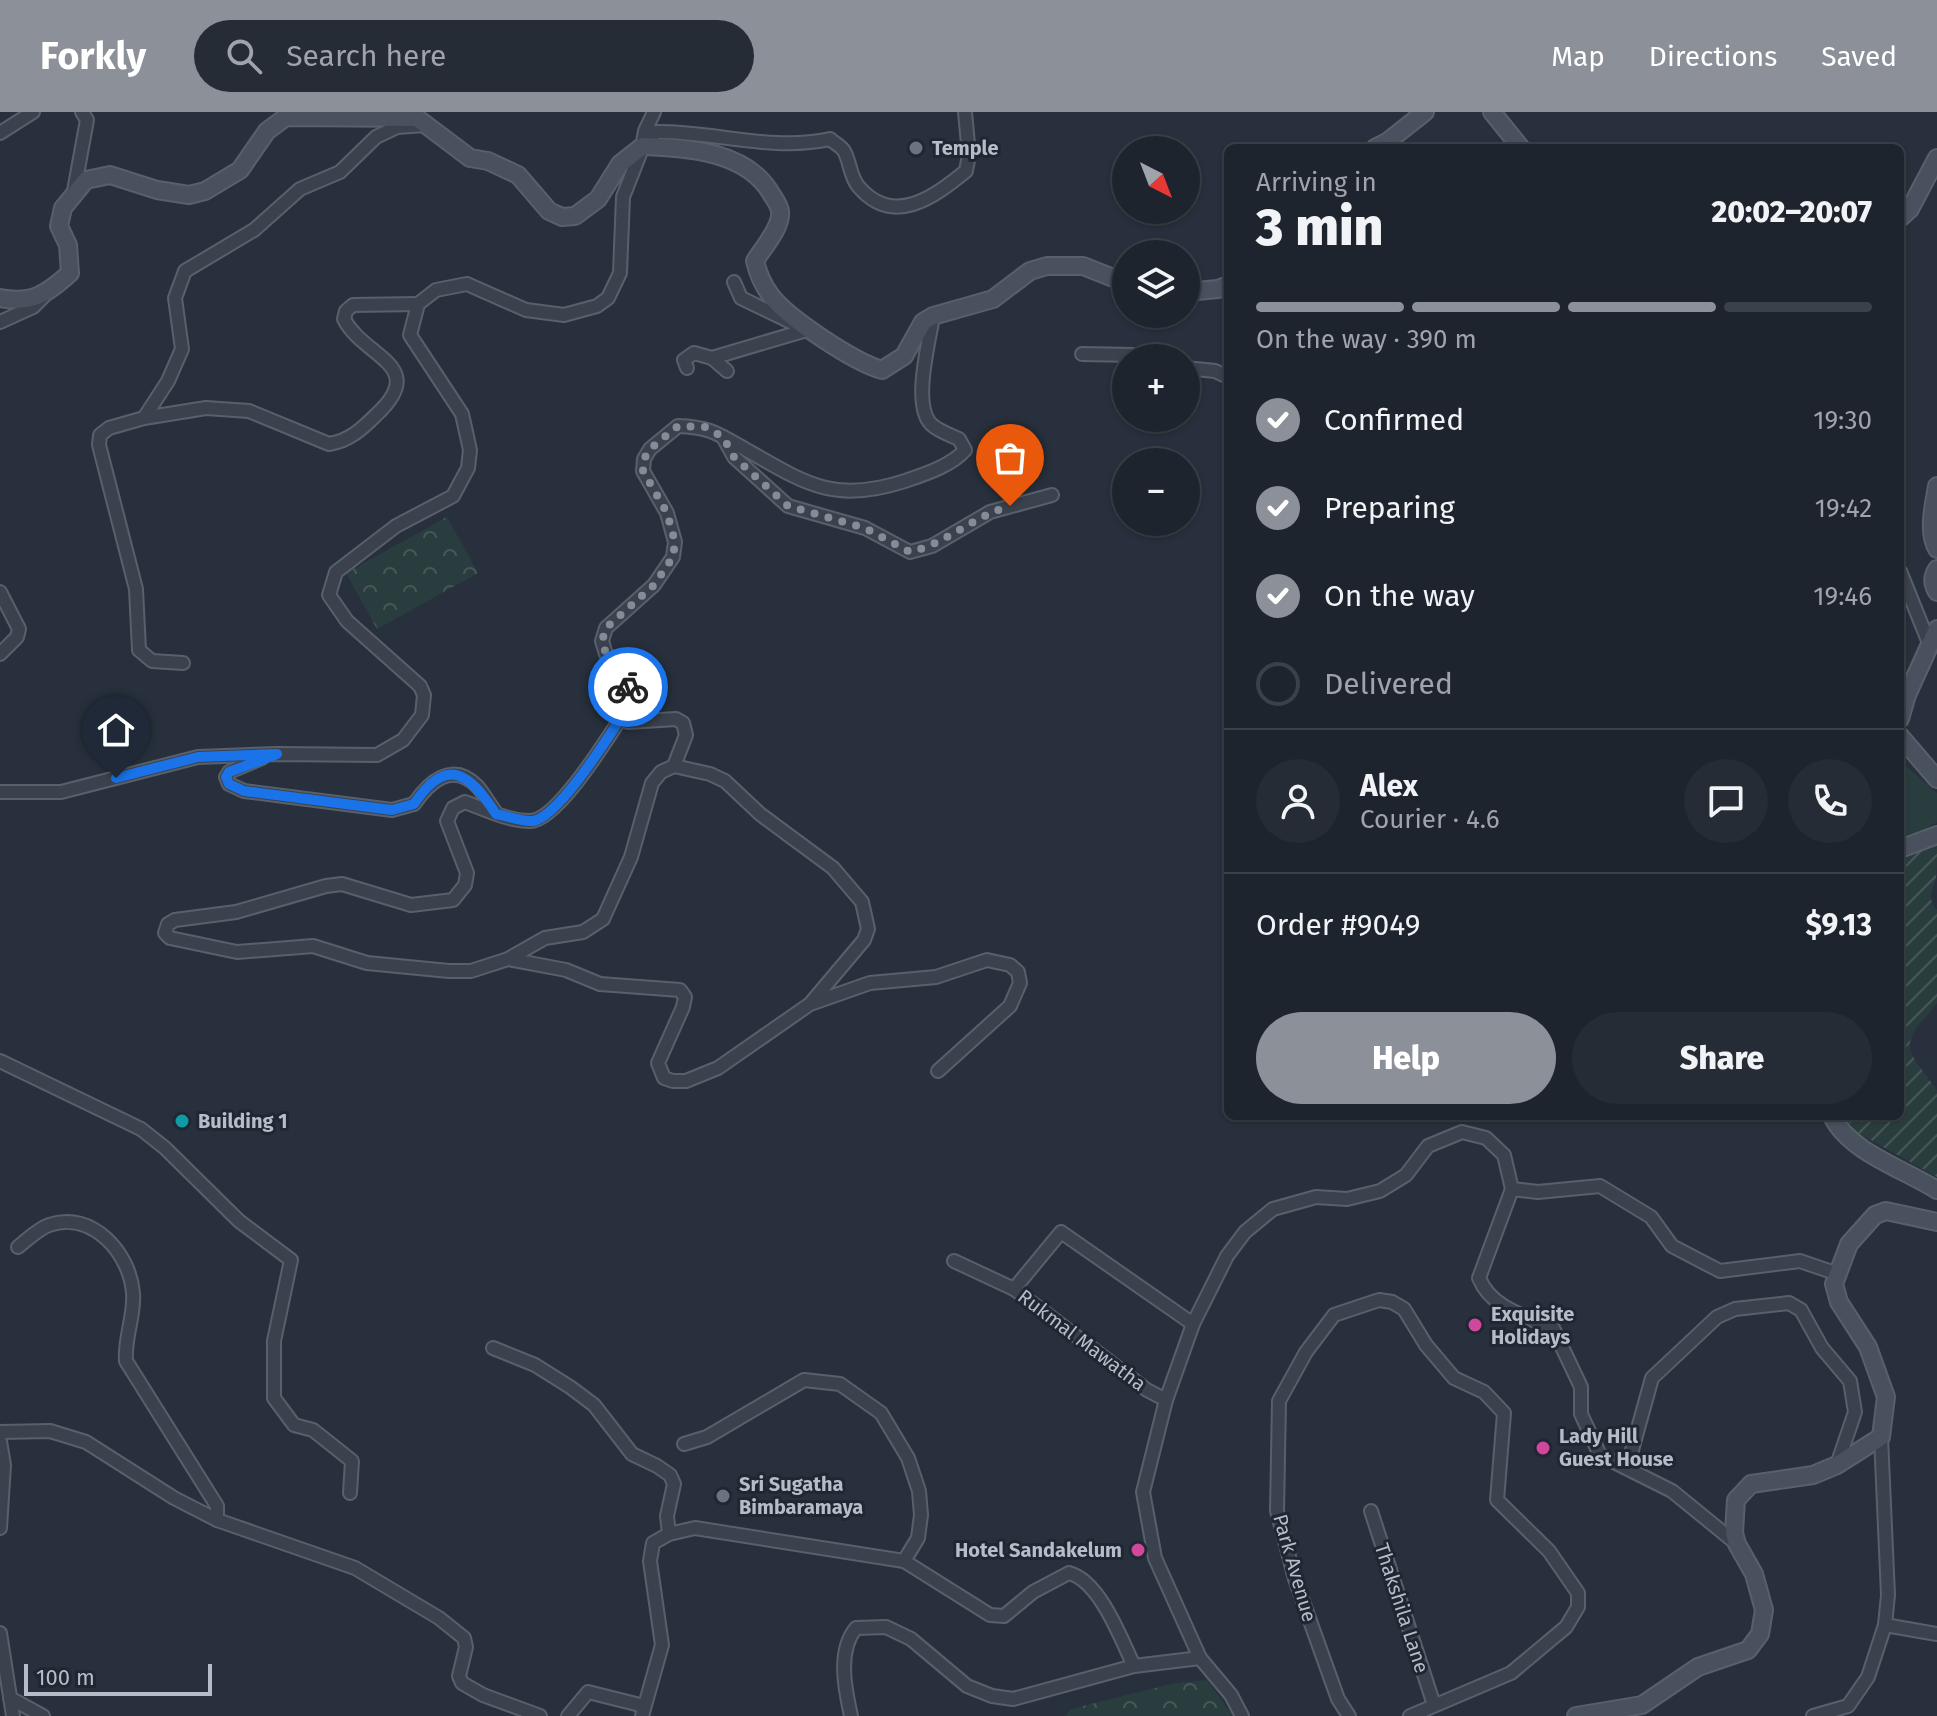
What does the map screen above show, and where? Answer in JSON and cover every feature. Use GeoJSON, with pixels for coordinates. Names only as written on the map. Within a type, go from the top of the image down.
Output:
{"type":"FeatureCollection","features":[{"type":"Feature","properties":{"kind":"street"},"geometry":{"type":"LineString","coordinates":[[0,133],[33,112]]}},
{"type":"Feature","properties":{"kind":"street"},"geometry":{"type":"LineString","coordinates":[[74,191],[87,120],[82,112]]}},
{"type":"Feature","properties":{"kind":"street"},"geometry":{"type":"LineString","coordinates":[[183,663],[152,661],[139,650],[136,589],[99,445],[100,435],[109,428],[144,418],[206,408],[249,411],[329,444],[341,442],[358,432],[388,405],[397,389],[397,378],[391,365],[348,328],[344,319],[346,311],[353,305],[418,304],[436,290],[467,284],[526,310],[564,315],[597,306],[608,298],[620,273],[623,197],[654,112]]}},
{"type":"Feature","properties":{"kind":"street"},"geometry":{"type":"LineString","coordinates":[[0,322],[33,307],[70,273],[68,245],[59,226],[63,208],[86,180],[110,175],[168,192],[189,195],[205,191],[240,170],[267,131],[286,117],[417,118],[470,158],[488,161],[518,175],[549,211],[562,217],[575,216],[598,199],[620,164],[656,132],[684,132],[765,144],[808,144],[830,139],[843,150],[856,184],[871,197],[895,207],[922,203],[966,171],[969,155],[965,112]]}},
{"type":"Feature","properties":{"kind":"street"},"geometry":{"type":"LineString","coordinates":[[1383,144],[1425,112]]}},
{"type":"Feature","properties":{"kind":"street"},"geometry":{"type":"LineString","coordinates":[[1492,112],[1518,144]]}},
{"type":"Feature","properties":{"kind":"street"},"geometry":{"type":"LineString","coordinates":[[144,418],[168,381],[182,349],[175,298],[185,271],[254,230],[300,189],[340,172],[376,137],[397,127],[428,125]]}},
{"type":"Feature","properties":{"kind":"street"},"geometry":{"type":"LineString","coordinates":[[643,146],[681,148],[728,157],[765,183],[780,210],[779,222],[755,261],[759,276],[773,298],[809,330]]}},
{"type":"Feature","properties":{"kind":"street"},"geometry":{"type":"LineString","coordinates":[[1904,214],[1910,209],[1937,158]]}},
{"type":"Feature","properties":{"kind":"street"},"geometry":{"type":"LineString","coordinates":[[734,282],[741,298],[809,330],[867,366],[882,370],[904,356],[923,322],[933,316],[993,299],[1030,271],[1047,266],[1083,266],[1112,277]]}},
{"type":"Feature","properties":{"kind":"street"},"geometry":{"type":"LineString","coordinates":[[1200,291],[1224,287]]}},
{"type":"Feature","properties":{"kind":"street"},"geometry":{"type":"LineString","coordinates":[[0,298],[23,300],[47,293]]}},
{"type":"Feature","properties":{"kind":"street"},"geometry":{"type":"LineString","coordinates":[[0,792],[61,792],[198,757],[377,755],[403,740],[422,715],[424,695],[420,686],[347,621],[329,595],[336,572],[396,526],[453,496],[468,468],[470,450],[462,414],[410,335],[418,304]]}},
{"type":"Feature","properties":{"kind":"street"},"geometry":{"type":"LineString","coordinates":[[508,959],[566,970],[600,984],[680,990],[685,997],[683,1007],[658,1063],[664,1078],[686,1081],[718,1068],[810,1004],[864,940],[868,929],[862,902],[833,868],[760,814],[725,781],[710,774],[674,766],[661,772],[652,783],[631,857],[603,919],[583,932],[545,938],[508,959],[471,971],[449,971],[367,963],[313,946],[237,952],[170,938],[165,933],[168,924],[175,920],[236,912],[342,884],[411,905],[453,900],[465,885],[467,873],[447,821],[453,808],[465,802],[496,814],[532,821],[547,815],[568,793],[632,701],[633,693],[606,654],[602,641],[606,628],[654,585],[673,557],[675,542],[667,513],[643,471],[644,459],[650,449],[678,426],[705,427],[804,482],[831,489],[873,491],[957,459],[965,450],[959,439],[933,427],[921,404],[933,316]]}},
{"type":"Feature","properties":{"kind":"street"},"geometry":{"type":"LineString","coordinates":[[712,358],[809,330]]}},
{"type":"Feature","properties":{"kind":"street"},"geometry":{"type":"LineString","coordinates":[[687,368],[684,360],[694,353],[712,358],[727,371]]}},
{"type":"Feature","properties":{"kind":"street"},"geometry":{"type":"LineString","coordinates":[[1082,354],[1112,355]]}},
{"type":"Feature","properties":{"kind":"street"},"geometry":{"type":"LineString","coordinates":[[1200,369],[1224,375]]}},
{"type":"Feature","properties":{"kind":"street"},"geometry":{"type":"LineString","coordinates":[[723,437],[734,457],[788,506],[865,528],[910,552],[932,546],[990,512],[1052,495]]}},
{"type":"Feature","properties":{"kind":"street"},"geometry":{"type":"LineString","coordinates":[[1937,486],[1932,512],[1933,542],[1937,549]]}},
{"type":"Feature","properties":{"kind":"street"},"geometry":{"type":"LineString","coordinates":[[1937,569],[1933,585],[1937,592]]}},
{"type":"Feature","properties":{"kind":"street"},"geometry":{"type":"LineString","coordinates":[[1904,579],[1933,636],[1904,705]]}},
{"type":"Feature","properties":{"kind":"street"},"geometry":{"type":"LineString","coordinates":[[0,593],[19,629],[17,637],[0,654]]}},
{"type":"Feature","properties":{"kind":"street"},"geometry":{"type":"LineString","coordinates":[[620,719],[628,722],[676,719],[683,723],[686,735],[674,766]]}},
{"type":"Feature","properties":{"kind":"street"},"geometry":{"type":"LineString","coordinates":[[1904,741],[1937,779]]}},
{"type":"Feature","properties":{"kind":"street"},"geometry":{"type":"LineString","coordinates":[[277,754],[229,772],[226,777],[229,784],[244,791],[392,810],[414,804],[427,784],[438,778],[462,776],[477,786],[496,814]]}},
{"type":"Feature","properties":{"kind":"street"},"geometry":{"type":"LineString","coordinates":[[1904,847],[1937,835]]}},
{"type":"Feature","properties":{"kind":"street"},"geometry":{"type":"LineString","coordinates":[[810,1004],[870,983],[936,977],[987,960],[1010,965],[1018,972],[1020,983],[1010,1006],[938,1071]]}},
{"type":"Feature","properties":{"kind":"street"},"geometry":{"type":"LineString","coordinates":[[0,1061],[141,1129],[165,1148],[239,1221],[291,1260],[274,1341],[274,1398],[294,1425],[313,1430],[352,1461],[350,1493]]}},
{"type":"Feature","properties":{"kind":"street"},"geometry":{"type":"LineString","coordinates":[[1834,1120],[1839,1130],[1855,1145],[1913,1174],[1937,1190]]}},
{"type":"Feature","properties":{"kind":"street"},"geometry":{"type":"LineString","coordinates":[[1242,1716],[1231,1695],[1200,1658],[1155,1558],[1143,1492],[1166,1400],[1193,1324],[1227,1256],[1245,1232],[1273,1209],[1316,1197],[1347,1199],[1380,1191],[1406,1175],[1428,1146],[1462,1132],[1486,1138],[1504,1155],[1512,1189],[1479,1278],[1484,1290],[1506,1309],[1553,1328],[1581,1387],[1581,1414],[1600,1455],[1672,1491],[1737,1544]]}},
{"type":"Feature","properties":{"kind":"street"},"geometry":{"type":"LineString","coordinates":[[1512,1189],[1538,1192],[1600,1186],[1651,1217],[1672,1246],[1720,1271],[1800,1261],[1838,1274]]}},
{"type":"Feature","properties":{"kind":"street"},"geometry":{"type":"LineString","coordinates":[[1813,1716],[1851,1711],[1868,1677],[1885,1625],[1888,1595],[1881,1437],[1886,1397],[1868,1347],[1839,1302],[1834,1284],[1849,1244],[1875,1215],[1886,1211],[1937,1222]]}},
{"type":"Feature","properties":{"kind":"street"},"geometry":{"type":"LineString","coordinates":[[18,1247],[47,1226],[64,1222],[94,1228],[116,1248],[125,1263],[133,1294],[126,1361],[217,1506],[217,1520]]}},
{"type":"Feature","properties":{"kind":"street"},"geometry":{"type":"LineString","coordinates":[[1014,1289],[1061,1232],[1193,1324]]}},
{"type":"Feature","properties":{"kind":"street","name":"Rukmal Mawatha"},"geometry":{"type":"LineString","coordinates":[[954,1261],[1014,1289],[1147,1390],[1166,1400]]}},
{"type":"Feature","properties":{"kind":"street","name":"Park Avenue"},"geometry":{"type":"LineString","coordinates":[[1349,1716],[1338,1699],[1295,1579],[1277,1511],[1279,1401],[1306,1352],[1334,1315],[1379,1300],[1392,1302],[1404,1309],[1426,1345],[1454,1378],[1484,1392],[1504,1413],[1497,1500],[1549,1551],[1578,1593],[1578,1607],[1566,1627],[1511,1673],[1410,1716]]}},
{"type":"Feature","properties":{"kind":"street"},"geometry":{"type":"LineString","coordinates":[[1627,1468],[1652,1378],[1717,1317],[1735,1309],[1789,1303],[1801,1310],[1822,1348],[1850,1381],[1855,1412],[1837,1465]]}},
{"type":"Feature","properties":{"kind":"street"},"geometry":{"type":"LineString","coordinates":[[493,1348],[535,1365],[570,1387],[594,1405],[632,1454],[670,1475],[674,1484],[667,1516],[669,1534]]}},
{"type":"Feature","properties":{"kind":"street"},"geometry":{"type":"LineString","coordinates":[[684,1444],[707,1437],[804,1380],[840,1384],[881,1413],[908,1458],[919,1491],[921,1515],[918,1538],[904,1561]]}},
{"type":"Feature","properties":{"kind":"street"},"geometry":{"type":"LineString","coordinates":[[0,1432],[50,1431],[86,1442],[174,1498],[217,1520],[355,1568],[439,1618],[464,1638],[466,1647],[459,1676],[462,1683],[483,1695],[540,1716]]}},
{"type":"Feature","properties":{"kind":"street"},"geometry":{"type":"LineString","coordinates":[[1576,1716],[1642,1705],[1698,1667],[1748,1650],[1760,1634],[1764,1610],[1754,1574],[1734,1533],[1736,1500],[1751,1484],[1813,1475],[1837,1465],[1881,1437]]}},
{"type":"Feature","properties":{"kind":"street"},"geometry":{"type":"LineString","coordinates":[[0,1441],[4,1465],[0,1528]]}},
{"type":"Feature","properties":{"kind":"street","name":"Thakshila Lane"},"geometry":{"type":"LineString","coordinates":[[1371,1511],[1434,1705]]}},
{"type":"Feature","properties":{"kind":"street"},"geometry":{"type":"LineString","coordinates":[[568,1716],[588,1692],[643,1711],[662,1645],[650,1561],[653,1543],[669,1534],[695,1528],[904,1561],[990,1615],[1004,1616],[1033,1592],[1069,1573],[1080,1576],[1111,1618],[1134,1666]]}},
{"type":"Feature","properties":{"kind":"street"},"geometry":{"type":"LineString","coordinates":[[1885,1625],[1937,1634]]}},
{"type":"Feature","properties":{"kind":"street"},"geometry":{"type":"LineString","coordinates":[[851,1716],[844,1673],[848,1638],[856,1628],[886,1627],[911,1639],[967,1686],[992,1696],[1013,1699],[1134,1666],[1200,1658]]}},
{"type":"Feature","properties":{"kind":"street"},"geometry":{"type":"LineString","coordinates":[[0,1633],[13,1716]]}},
{"type":"Feature","properties":{"kind":"street"},"geometry":{"type":"LineString","coordinates":[[10,1698],[43,1716]]}},
{"type":"Feature","properties":{"kind":"green space"},"geometry":{"type":"Polygon","coordinates":[[[447,517],[478,573],[377,629],[346,573],[447,517]]]}},
{"type":"Feature","properties":{"kind":"green space"},"geometry":{"type":"Polygon","coordinates":[[[1904,764],[1937,793],[1937,822],[1920,832],[1904,836],[1904,764]]]}},
{"type":"Feature","properties":{"kind":"green space"},"geometry":{"type":"Polygon","coordinates":[[[1937,844],[1936,879],[1931,895],[1937,910],[1937,1003],[1914,1031],[1910,1050],[1937,1090],[1937,1177],[1858,1133],[1847,1120],[1904,1120],[1904,856],[1937,844]]]}},
{"type":"Feature","properties":{"kind":"green space"},"geometry":{"type":"Polygon","coordinates":[[[1207,1680],[1233,1716],[1065,1716],[1071,1709],[1175,1683],[1207,1680]]]}},
{"type":"Feature","properties":{"kind":"way so far"},"geometry":{"type":"LineString","coordinates":[[628,687],[606,654],[602,641],[606,628],[654,585],[673,557],[675,542],[667,513],[643,471],[644,459],[650,449],[678,426],[705,427],[723,437],[734,457],[788,506],[865,528],[910,552],[932,546],[990,512],[1010,506]]}},
{"type":"Feature","properties":{"kind":"place","name":"Temple"},"geometry":{"type":"Point","coordinates":[916,148]}},
{"type":"Feature","properties":{"kind":"place","name":"Building 1"},"geometry":{"type":"Point","coordinates":[182,1121]}},
{"type":"Feature","properties":{"kind":"place","name":"Exquisite Holidays"},"geometry":{"type":"Point","coordinates":[1475,1325]}},
{"type":"Feature","properties":{"kind":"place","name":"Lady Hill Guest House"},"geometry":{"type":"Point","coordinates":[1543,1448]}},
{"type":"Feature","properties":{"kind":"place","name":"Sri Sugatha Bimbaramaya"},"geometry":{"type":"Point","coordinates":[723,1496]}},
{"type":"Feature","properties":{"kind":"place","name":"Hotel Sandakelum"},"geometry":{"type":"Point","coordinates":[1138,1550]}},
{"type":"Feature","properties":{"kind":"route"},"geometry":{"type":"LineString","coordinates":[[116,778],[198,757],[277,754],[229,772],[226,777],[229,784],[244,791],[392,810],[414,804],[427,784],[438,778],[462,776],[477,786],[496,814],[532,821],[547,815],[568,793],[632,701],[633,693],[628,687]]}}]}
